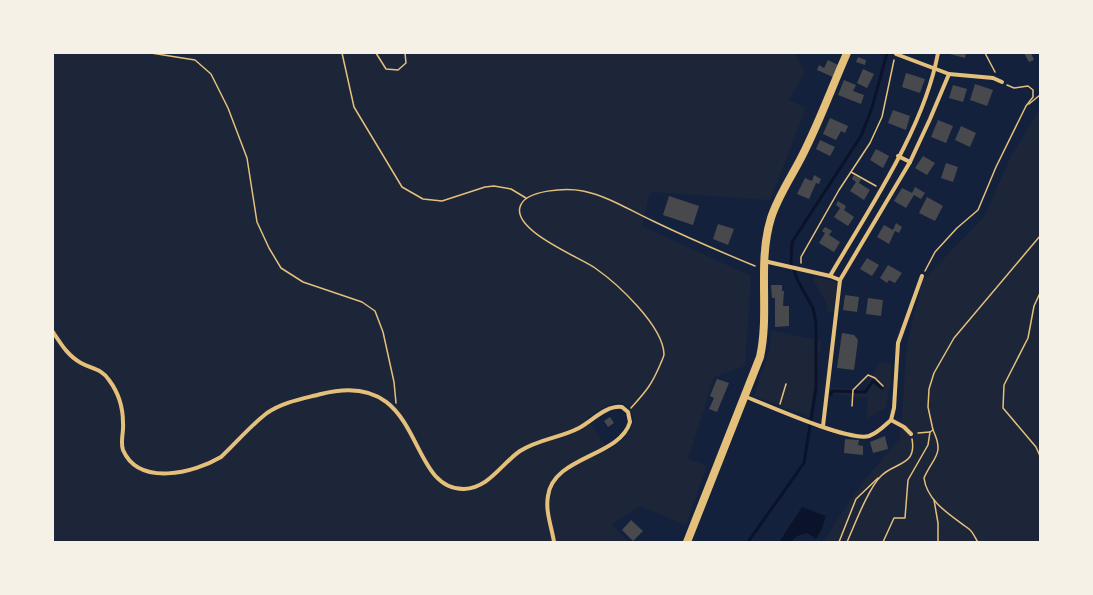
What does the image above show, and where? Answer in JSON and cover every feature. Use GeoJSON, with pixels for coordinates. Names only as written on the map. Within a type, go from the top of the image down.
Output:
{"type":"FeatureCollection","features":[{"type":"Feature","properties":{"kind":"main road"},"geometry":{"type":"LineString","coordinates":[[687,542],[762,346],[764,265],[771,218],[784,188],[803,155],[847,53]]}},
{"type":"Feature","properties":{"kind":"street"},"geometry":{"type":"LineString","coordinates":[[830,276],[881,189],[916,122],[935,69],[938,53]]}},
{"type":"Feature","properties":{"kind":"street"},"geometry":{"type":"LineString","coordinates":[[896,54],[949,74],[993,78],[1002,82]]}},
{"type":"Feature","properties":{"kind":"street"},"geometry":{"type":"LineString","coordinates":[[823,426],[840,280],[910,162],[949,74]]}},
{"type":"Feature","properties":{"kind":"street"},"geometry":{"type":"LineString","coordinates":[[898,156],[910,162]]}},
{"type":"Feature","properties":{"kind":"street"},"geometry":{"type":"LineString","coordinates":[[764,265],[786,267],[830,276],[840,280]]}},
{"type":"Feature","properties":{"kind":"street"},"geometry":{"type":"LineString","coordinates":[[744,396],[813,424],[850,435],[868,436],[880,430],[891,420],[894,408],[898,343],[922,276]]}},
{"type":"Feature","properties":{"kind":"street"},"geometry":{"type":"LineString","coordinates":[[53,332],[68,353],[81,363],[96,368],[108,378],[117,393],[121,405],[124,450],[137,466],[152,473],[181,472],[213,462],[221,457],[252,426],[276,407],[295,400],[333,391],[365,391],[382,399],[397,412],[427,465],[434,474],[443,482],[453,487],[463,489],[481,485],[489,480],[519,452],[530,445],[578,429],[614,407],[622,407],[628,412],[630,422],[622,435],[610,445],[577,462],[564,472],[550,489],[548,503],[554,542]]}},
{"type":"Feature","properties":{"kind":"street"},"geometry":{"type":"LineString","coordinates":[[891,420],[904,427],[911,434]]}},
{"type":"Feature","properties":{"kind":"path"},"geometry":{"type":"LineString","coordinates":[[151,53],[195,60],[211,74],[228,108],[247,158],[257,222],[282,268],[303,282],[362,302],[375,311],[384,332],[394,382],[397,412]]}},
{"type":"Feature","properties":{"kind":"path"},"geometry":{"type":"LineString","coordinates":[[342,53],[354,107],[402,187],[423,199],[442,201],[485,187],[494,186],[511,189],[526,198]]}},
{"type":"Feature","properties":{"kind":"path"},"geometry":{"type":"LineString","coordinates":[[376,53],[386,68],[398,70],[406,63],[405,53]]}},
{"type":"Feature","properties":{"kind":"path"},"geometry":{"type":"LineString","coordinates":[[922,276],[935,252],[957,228],[978,210],[996,167],[1026,106],[1033,96],[1033,90],[1028,86],[1014,88],[1002,82],[998,78],[985,53]]}},
{"type":"Feature","properties":{"kind":"path"},"geometry":{"type":"LineString","coordinates":[[801,271],[801,257],[851,172],[870,143],[882,117],[896,54]]}},
{"type":"Feature","properties":{"kind":"path"},"geometry":{"type":"LineString","coordinates":[[1026,106],[1040,96]]}},
{"type":"Feature","properties":{"kind":"path"},"geometry":{"type":"LineString","coordinates":[[851,172],[881,189]]}},
{"type":"Feature","properties":{"kind":"path"},"geometry":{"type":"LineString","coordinates":[[628,412],[651,387],[664,355],[657,332],[639,309],[596,268],[551,244],[523,223],[519,214],[520,205],[526,198],[535,194],[561,190],[584,191],[612,201],[690,239],[764,265]]}},
{"type":"Feature","properties":{"kind":"path"},"geometry":{"type":"LineString","coordinates":[[978,542],[970,530],[948,513],[928,493],[924,478],[938,452],[938,442],[932,430],[928,407],[929,389],[934,373],[954,338],[1040,236]]}},
{"type":"Feature","properties":{"kind":"path"},"geometry":{"type":"LineString","coordinates":[[1040,292],[1034,306],[1028,338],[1004,385],[1003,408],[1036,447],[1040,456]]}},
{"type":"Feature","properties":{"kind":"path"},"geometry":{"type":"LineString","coordinates":[[852,406],[853,390],[868,375],[875,378],[883,386]]}},
{"type":"Feature","properties":{"kind":"path"},"geometry":{"type":"LineString","coordinates":[[778,410],[786,384]]}},
{"type":"Feature","properties":{"kind":"path"},"geometry":{"type":"LineString","coordinates":[[883,542],[894,518],[905,518],[908,480],[928,446],[930,432],[932,430]]}},
{"type":"Feature","properties":{"kind":"path"},"geometry":{"type":"LineString","coordinates":[[839,542],[856,499],[886,471],[906,462],[912,454],[911,434],[930,432]]}},
{"type":"Feature","properties":{"kind":"path"},"geometry":{"type":"LineString","coordinates":[[847,542],[864,504],[880,477]]}},
{"type":"Feature","properties":{"kind":"path"},"geometry":{"type":"LineString","coordinates":[[934,499],[938,523],[938,542]]}},
{"type":"Feature","properties":{"kind":"shaded area"},"geometry":{"type":"Polygon","coordinates":[[[53,53],[795,53],[805,72],[789,100],[806,108],[770,200],[650,192],[642,226],[751,276],[745,366],[714,377],[688,459],[707,466],[686,525],[640,506],[612,524],[628,542],[53,542],[53,53]],[[618,402],[606,406],[587,418],[609,450],[625,438],[634,422],[630,409],[618,402]]]}},
{"type":"Feature","properties":{"kind":"shaded area"},"geometry":{"type":"Polygon","coordinates":[[[1040,109],[1040,542],[823,542],[861,484],[900,438],[907,344],[923,280],[984,217],[1011,156],[1040,109]]]}},
{"type":"Feature","properties":{"kind":"shaded area"},"geometry":{"type":"Polygon","coordinates":[[[815,277],[834,281],[837,284],[833,313],[827,311],[827,305],[814,281],[815,277]]]}},
{"type":"Feature","properties":{"kind":"shaded area"},"geometry":{"type":"Polygon","coordinates":[[[771,330],[821,341],[810,417],[754,396],[770,348],[771,330]]]}},
{"type":"Feature","properties":{"kind":"shaded area"},"geometry":{"type":"Polygon","coordinates":[[[880,362],[891,363],[891,383],[885,408],[866,419],[868,398],[834,394],[830,387],[864,390],[880,362]]]}},
{"type":"Feature","properties":{"kind":"shaded area"},"geometry":{"type":"Polygon","coordinates":[[[802,507],[826,516],[822,529],[816,539],[807,533],[797,536],[791,542],[779,542],[802,507]]]}},
{"type":"Feature","properties":{"kind":"building"},"geometry":{"type":"Polygon","coordinates":[[[946,53],[966,53],[965,58],[946,53]]]}},
{"type":"Feature","properties":{"kind":"building"},"geometry":{"type":"Polygon","coordinates":[[[1024,53],[1031,53],[1034,60],[1029,62],[1024,53]]]}},
{"type":"Feature","properties":{"kind":"building"},"geometry":{"type":"Polygon","coordinates":[[[858,57],[866,60],[865,65],[856,62],[858,57]]]}},
{"type":"Feature","properties":{"kind":"building"},"geometry":{"type":"Polygon","coordinates":[[[828,60],[838,65],[833,77],[817,70],[819,65],[824,68],[828,60]]]}},
{"type":"Feature","properties":{"kind":"building"},"geometry":{"type":"Polygon","coordinates":[[[863,69],[874,74],[867,88],[857,83],[863,69]]]}},
{"type":"Feature","properties":{"kind":"building"},"geometry":{"type":"Polygon","coordinates":[[[906,73],[925,79],[920,93],[902,87],[906,73]]]}},
{"type":"Feature","properties":{"kind":"building"},"geometry":{"type":"Polygon","coordinates":[[[844,80],[856,85],[853,91],[864,95],[861,104],[838,95],[844,80]]]}},
{"type":"Feature","properties":{"kind":"building"},"geometry":{"type":"Polygon","coordinates":[[[975,84],[993,90],[987,106],[970,100],[975,84]]]}},
{"type":"Feature","properties":{"kind":"building"},"geometry":{"type":"Polygon","coordinates":[[[953,85],[967,89],[963,102],[949,98],[953,85]]]}},
{"type":"Feature","properties":{"kind":"building"},"geometry":{"type":"Polygon","coordinates":[[[893,110],[910,116],[906,130],[888,123],[893,110]]]}},
{"type":"Feature","properties":{"kind":"building"},"geometry":{"type":"Polygon","coordinates":[[[830,118],[848,126],[845,133],[841,131],[836,140],[823,134],[830,118]]]}},
{"type":"Feature","properties":{"kind":"building"},"geometry":{"type":"Polygon","coordinates":[[[938,120],[953,126],[946,143],[931,137],[938,120]]]}},
{"type":"Feature","properties":{"kind":"building"},"geometry":{"type":"Polygon","coordinates":[[[961,126],[976,133],[970,147],[955,140],[961,126]]]}},
{"type":"Feature","properties":{"kind":"building"},"geometry":{"type":"Polygon","coordinates":[[[820,140],[835,147],[830,156],[816,149],[820,140]]]}},
{"type":"Feature","properties":{"kind":"building"},"geometry":{"type":"Polygon","coordinates":[[[876,149],[889,156],[883,168],[870,160],[876,149]]]}},
{"type":"Feature","properties":{"kind":"building"},"geometry":{"type":"Polygon","coordinates":[[[923,156],[935,163],[927,175],[915,168],[923,156]]]}},
{"type":"Feature","properties":{"kind":"building"},"geometry":{"type":"Polygon","coordinates":[[[946,163],[958,167],[953,182],[941,178],[946,163]]]}},
{"type":"Feature","properties":{"kind":"building"},"geometry":{"type":"Polygon","coordinates":[[[814,175],[821,179],[819,184],[816,183],[809,199],[797,194],[805,178],[812,181],[814,175]]]}},
{"type":"Feature","properties":{"kind":"building"},"geometry":{"type":"Polygon","coordinates":[[[854,175],[861,179],[859,183],[870,190],[864,200],[850,191],[856,182],[852,179],[854,175]]]}},
{"type":"Feature","properties":{"kind":"building"},"geometry":{"type":"Polygon","coordinates":[[[915,187],[925,193],[921,199],[914,195],[906,208],[894,201],[902,188],[912,193],[915,187]]]}},
{"type":"Feature","properties":{"kind":"building"},"geometry":{"type":"Polygon","coordinates":[[[669,196],[699,206],[693,225],[663,215],[669,196]]]}},
{"type":"Feature","properties":{"kind":"building"},"geometry":{"type":"Polygon","coordinates":[[[927,197],[943,206],[935,221],[919,213],[927,197]]]}},
{"type":"Feature","properties":{"kind":"building"},"geometry":{"type":"Polygon","coordinates":[[[838,201],[846,206],[844,210],[854,217],[848,226],[834,217],[840,208],[836,205],[838,201]]]}},
{"type":"Feature","properties":{"kind":"building"},"geometry":{"type":"Polygon","coordinates":[[[896,223],[902,227],[899,233],[895,231],[889,244],[877,237],[884,225],[893,230],[896,223]]]}},
{"type":"Feature","properties":{"kind":"building"},"geometry":{"type":"Polygon","coordinates":[[[718,224],[734,229],[728,245],[713,239],[718,224]]]}},
{"type":"Feature","properties":{"kind":"building"},"geometry":{"type":"Polygon","coordinates":[[[825,227],[832,231],[829,235],[840,242],[834,252],[819,243],[825,233],[822,231],[825,227]]]}},
{"type":"Feature","properties":{"kind":"building"},"geometry":{"type":"Polygon","coordinates":[[[867,258],[879,265],[872,276],[860,269],[867,258]]]}},
{"type":"Feature","properties":{"kind":"building"},"geometry":{"type":"Polygon","coordinates":[[[888,265],[902,273],[895,283],[889,280],[887,283],[880,278],[888,265]]]}},
{"type":"Feature","properties":{"kind":"building"},"geometry":{"type":"Polygon","coordinates":[[[771,285],[782,285],[782,291],[784,291],[783,306],[789,306],[789,326],[775,327],[775,298],[772,298],[771,285]]]}},
{"type":"Feature","properties":{"kind":"building"},"geometry":{"type":"Polygon","coordinates":[[[845,295],[859,297],[857,312],[843,310],[845,295]]]}},
{"type":"Feature","properties":{"kind":"building"},"geometry":{"type":"Polygon","coordinates":[[[868,298],[883,300],[881,316],[866,314],[868,298]]]}},
{"type":"Feature","properties":{"kind":"building"},"geometry":{"type":"Polygon","coordinates":[[[842,333],[854,335],[858,340],[854,370],[837,368],[842,333]]]}},
{"type":"Feature","properties":{"kind":"building"},"geometry":{"type":"Polygon","coordinates":[[[717,379],[729,383],[717,412],[709,409],[714,398],[710,396],[717,379]]]}},
{"type":"Feature","properties":{"kind":"building"},"geometry":{"type":"Polygon","coordinates":[[[610,417],[614,423],[608,427],[604,421],[610,417]]]}},
{"type":"Feature","properties":{"kind":"building"},"geometry":{"type":"Polygon","coordinates":[[[885,436],[888,449],[873,453],[870,442],[885,436]]]}},
{"type":"Feature","properties":{"kind":"building"},"geometry":{"type":"Polygon","coordinates":[[[845,439],[859,440],[858,445],[863,446],[863,455],[844,453],[845,439]]]}},
{"type":"Feature","properties":{"kind":"building"},"geometry":{"type":"Polygon","coordinates":[[[631,520],[643,531],[633,541],[622,530],[631,520]]]}},
{"type":"Feature","properties":{"kind":"waterway"},"geometry":{"type":"LineString","coordinates":[[748,542],[804,463],[816,388],[816,323],[813,308],[798,281],[791,263],[792,242],[861,136],[872,108],[887,53]]}},
{"type":"Feature","properties":{"kind":"waterway"},"geometry":{"type":"LineString","coordinates":[[831,395],[832,391],[865,392],[873,381],[882,388]]}}]}
